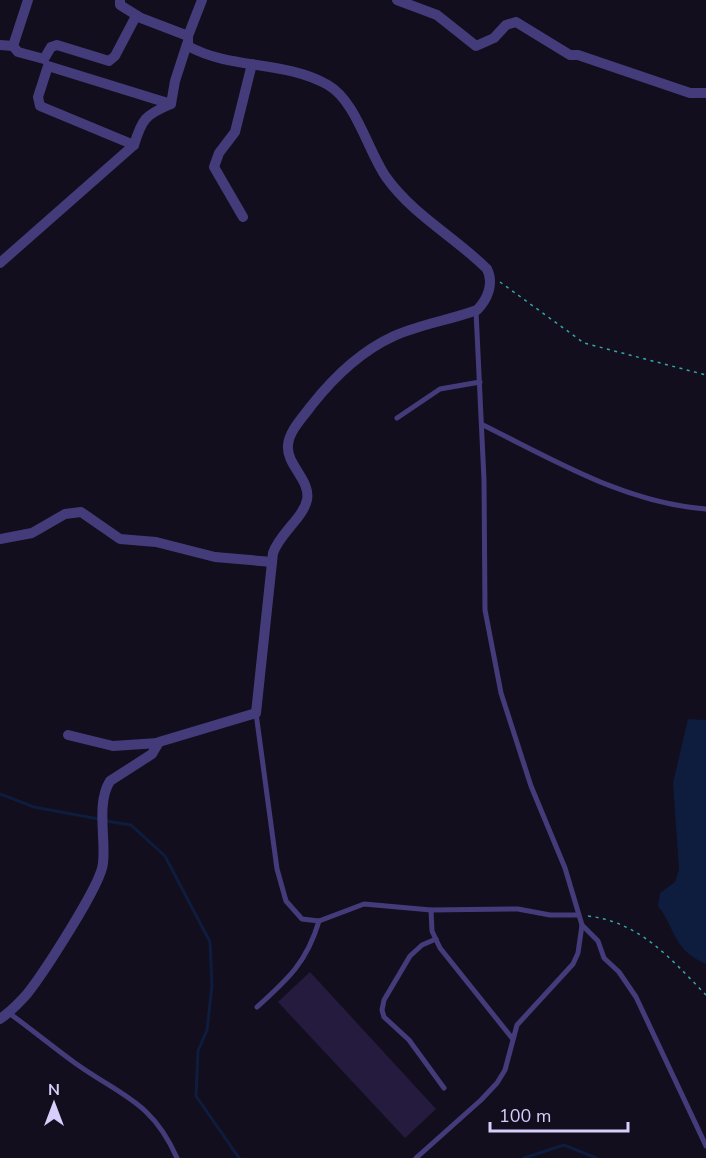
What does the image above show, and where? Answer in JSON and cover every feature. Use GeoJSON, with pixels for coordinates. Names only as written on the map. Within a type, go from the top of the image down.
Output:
{"type":"FeatureCollection","features":[{"type":"Feature","properties":{"kind":"street"},"geometry":{"type":"LineString","coordinates":[[13,46],[28,0]]}},
{"type":"Feature","properties":{"kind":"street"},"geometry":{"type":"LineString","coordinates":[[68,735],[113,746],[158,743],[256,713],[272,562],[280,537],[307,498],[307,489],[288,450],[288,441],[297,424],[322,392],[354,361],[377,345],[428,324],[476,311],[486,298],[490,274],[474,256],[441,232],[401,195],[382,171],[356,120],[338,93],[330,86],[299,73],[207,55],[187,40],[136,16],[120,5],[120,0]]}},
{"type":"Feature","properties":{"kind":"street"},"geometry":{"type":"LineString","coordinates":[[171,104],[187,40],[202,0]]}},
{"type":"Feature","properties":{"kind":"street"},"geometry":{"type":"LineString","coordinates":[[397,0],[437,15],[476,46],[494,38],[506,25],[516,22],[570,55],[583,56],[690,93],[706,93]]}},
{"type":"Feature","properties":{"kind":"street"},"geometry":{"type":"LineString","coordinates":[[0,45],[13,46],[18,52],[44,59],[51,47],[57,45],[109,62],[115,56],[136,16]]}},
{"type":"Feature","properties":{"kind":"street"},"geometry":{"type":"LineString","coordinates":[[243,217],[214,167],[219,153],[235,132],[252,64]]}},
{"type":"Feature","properties":{"kind":"street"},"geometry":{"type":"LineString","coordinates":[[134,146],[40,106],[38,97],[48,66],[171,104]]}},
{"type":"Feature","properties":{"kind":"street"},"geometry":{"type":"LineString","coordinates":[[0,263],[134,146],[141,122],[152,112],[171,104]]}},
{"type":"Feature","properties":{"kind":"street"},"geometry":{"type":"LineString","coordinates":[[0,539],[32,533],[65,514],[81,512],[120,539],[156,542],[215,557],[272,562]]}},
{"type":"Feature","properties":{"kind":"street"},"geometry":{"type":"LineString","coordinates":[[4,1016],[39,977],[98,882],[104,863],[104,801],[110,781],[152,754],[158,743]]}},
{"type":"Feature","properties":{"kind":"lane"},"geometry":{"type":"LineString","coordinates":[[476,311],[483,425],[485,610],[492,657],[531,786],[565,868],[582,925],[598,941],[604,958],[619,972],[636,997],[706,1146]]}},
{"type":"Feature","properties":{"kind":"lane"},"geometry":{"type":"LineString","coordinates":[[397,418],[441,389],[480,382]]}},
{"type":"Feature","properties":{"kind":"lane"},"geometry":{"type":"LineString","coordinates":[[483,425],[606,486],[669,504],[706,509]]}},
{"type":"Feature","properties":{"kind":"lane"},"geometry":{"type":"LineString","coordinates":[[256,713],[282,889],[297,915],[308,921],[319,921],[364,904],[431,910],[491,908],[550,915],[578,915]]}},
{"type":"Feature","properties":{"kind":"lane"},"geometry":{"type":"LineString","coordinates":[[431,910],[430,922],[436,939],[512,1038]]}},
{"type":"Feature","properties":{"kind":"lane"},"geometry":{"type":"LineString","coordinates":[[257,1007],[296,971],[319,921]]}},
{"type":"Feature","properties":{"kind":"lane"},"geometry":{"type":"LineString","coordinates":[[416,1158],[497,1083],[505,1070],[512,1038],[521,1018],[573,964],[578,953],[582,925]]}},
{"type":"Feature","properties":{"kind":"lane"},"geometry":{"type":"LineString","coordinates":[[436,939],[422,945],[411,956],[384,1000],[382,1010],[384,1017],[409,1040],[444,1088]]}},
{"type":"Feature","properties":{"kind":"lane"},"geometry":{"type":"LineString","coordinates":[[4,1016],[143,1106],[157,1123],[177,1158]]}},
{"type":"Feature","properties":{"kind":"path"},"geometry":{"type":"LineString","coordinates":[[490,274],[544,312],[575,338],[706,375]]}},
{"type":"Feature","properties":{"kind":"path"},"geometry":{"type":"LineString","coordinates":[[578,915],[608,919],[648,938],[706,995]]}},
{"type":"Feature","properties":{"kind":"water"},"geometry":{"type":"Polygon","coordinates":[[[688,719],[706,720],[706,964],[695,959],[681,946],[658,906],[660,893],[675,882],[679,870],[673,783],[688,719]]]}},
{"type":"Feature","properties":{"kind":"building"},"geometry":{"type":"Polygon","coordinates":[[[310,972],[436,1109],[405,1138],[278,1002],[310,972]]]}},
{"type":"Feature","properties":{"kind":"waterway"},"geometry":{"type":"LineString","coordinates":[[0,794],[34,807],[99,819]]}},
{"type":"Feature","properties":{"kind":"waterway"},"geometry":{"type":"LineString","coordinates":[[106,821],[131,825],[165,856],[210,942],[212,986],[207,1030],[198,1051],[196,1096],[239,1158]]}},
{"type":"Feature","properties":{"kind":"waterway"},"geometry":{"type":"LineString","coordinates":[[524,1158],[564,1145],[596,1158]]}}]}
